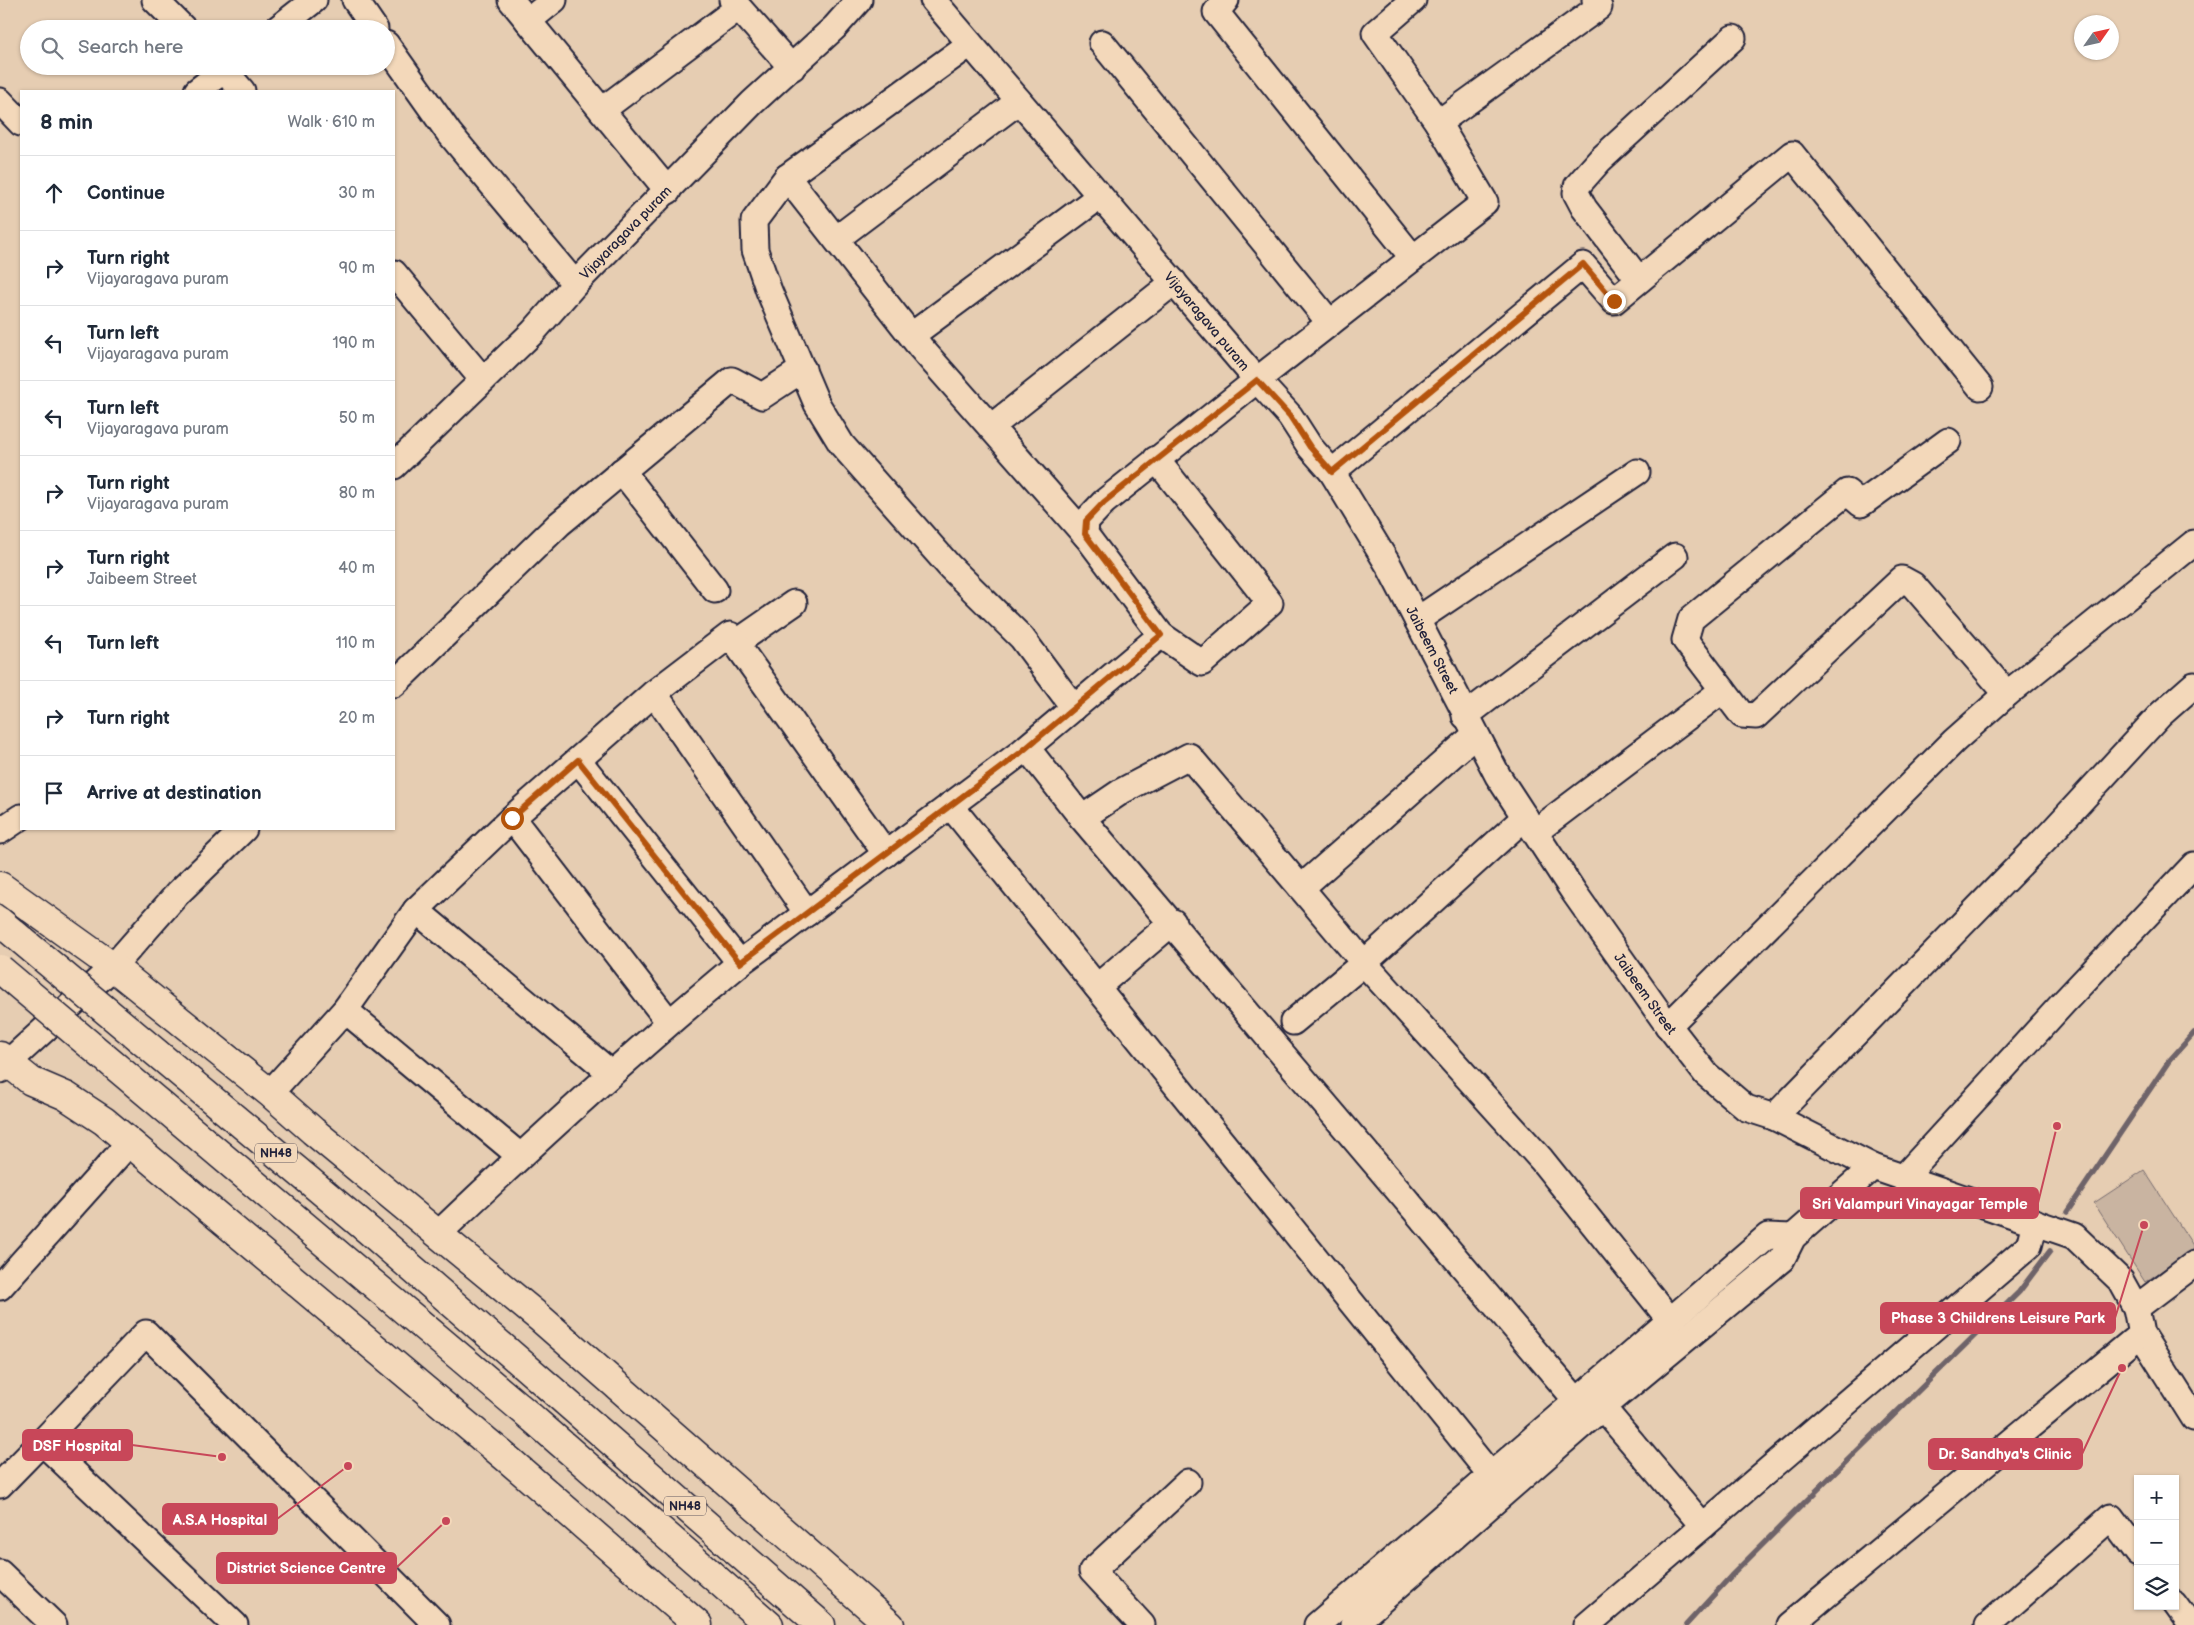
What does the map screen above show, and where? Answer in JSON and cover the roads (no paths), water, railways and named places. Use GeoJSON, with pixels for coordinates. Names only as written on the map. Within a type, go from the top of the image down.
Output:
{"type":"FeatureCollection","features":[{"type":"Feature","properties":{"kind":"main road"},"geometry":{"type":"LineString","coordinates":[[0,886],[113,967],[270,1093],[540,1319],[890,1625]]}},
{"type":"Feature","properties":{"kind":"main road","name":"NH48"},"geometry":{"type":"LineString","coordinates":[[0,922],[360,1224],[821,1625]]}},
{"type":"Feature","properties":{"kind":"main road","name":"NH48"},"geometry":{"type":"LineString","coordinates":[[0,969],[531,1417],[769,1625]]}},
{"type":"Feature","properties":{"kind":"main road"},"geometry":{"type":"LineString","coordinates":[[2,1063],[31,1081],[66,1096],[104,1121],[510,1461],[698,1625]]}},
{"type":"Feature","properties":{"kind":"street"},"geometry":{"type":"LineString","coordinates":[[156,0],[175,20]]}},
{"type":"Feature","properties":{"kind":"street"},"geometry":{"type":"LineString","coordinates":[[289,20],[314,0]]}},
{"type":"Feature","properties":{"kind":"street"},"geometry":{"type":"LineString","coordinates":[[355,0],[369,20]]}},
{"type":"Feature","properties":{"kind":"street"},"geometry":{"type":"LineString","coordinates":[[511,0],[668,191]]}},
{"type":"Feature","properties":{"kind":"street"},"geometry":{"type":"LineString","coordinates":[[528,20],[554,0]]}},
{"type":"Feature","properties":{"kind":"street","name":"Vijayaragava puram"},"geometry":{"type":"LineString","coordinates":[[395,465],[534,332],[575,284],[752,103],[792,68],[859,0]]}},
{"type":"Feature","properties":{"kind":"street","name":"Vijayaragava puram"},"geometry":{"type":"LineString","coordinates":[[933,0],[1257,380],[1104,502],[1086,521],[1085,534],[1087,537]]}},
{"type":"Feature","properties":{"kind":"street"},"geometry":{"type":"LineString","coordinates":[[1226,0],[1216,12],[1413,258]]}},
{"type":"Feature","properties":{"kind":"street"},"geometry":{"type":"LineString","coordinates":[[1257,380],[1485,202],[1438,124],[1375,33],[1413,0]]}},
{"type":"Feature","properties":{"kind":"street"},"geometry":{"type":"LineString","coordinates":[[1438,124],[1599,7],[1596,0]]}},
{"type":"Feature","properties":{"kind":"street"},"geometry":{"type":"LineString","coordinates":[[602,110],[735,4],[792,68]]}},
{"type":"Feature","properties":{"kind":"street"},"geometry":{"type":"LineString","coordinates":[[1639,280],[1584,208],[1576,193],[1577,186],[1600,160],[1733,38]]}},
{"type":"Feature","properties":{"kind":"street"},"geometry":{"type":"LineString","coordinates":[[1102,42],[1330,323]]}},
{"type":"Feature","properties":{"kind":"street"},"geometry":{"type":"LineString","coordinates":[[970,44],[787,177],[754,221],[755,250],[768,291],[817,404],[842,445],[950,566],[1022,638],[1074,708]]}},
{"type":"Feature","properties":{"kind":"street"},"geometry":{"type":"LineString","coordinates":[[395,57],[449,134],[575,284]]}},
{"type":"Feature","properties":{"kind":"street"},"geometry":{"type":"LineString","coordinates":[[198,90],[216,75]]}},
{"type":"Feature","properties":{"kind":"street"},"geometry":{"type":"LineString","coordinates":[[230,75],[241,90]]}},
{"type":"Feature","properties":{"kind":"street"},"geometry":{"type":"LineString","coordinates":[[0,101],[20,122]]}},
{"type":"Feature","properties":{"kind":"street"},"geometry":{"type":"LineString","coordinates":[[836,239],[1019,101]]}},
{"type":"Feature","properties":{"kind":"street"},"geometry":{"type":"LineString","coordinates":[[1332,472],[1583,264],[1614,301],[1792,154],[1980,388]]}},
{"type":"Feature","properties":{"kind":"street"},"geometry":{"type":"LineString","coordinates":[[787,177],[912,335],[1087,537],[1161,635],[1202,664],[1270,603],[1156,459]]}},
{"type":"Feature","properties":{"kind":"street"},"geometry":{"type":"LineString","coordinates":[[912,335],[1100,196]]}},
{"type":"Feature","properties":{"kind":"street"},"geometry":{"type":"LineString","coordinates":[[395,274],[483,380]]}},
{"type":"Feature","properties":{"kind":"street"},"geometry":{"type":"LineString","coordinates":[[991,428],[1174,282]]}},
{"type":"Feature","properties":{"kind":"street"},"geometry":{"type":"LineString","coordinates":[[395,683],[559,524],[732,380],[762,396],[803,370]]}},
{"type":"Feature","properties":{"kind":"street","name":"Jaibeem Street"},"geometry":{"type":"LineString","coordinates":[[1257,380],[1290,416],[1310,447],[1332,472],[1384,559],[1470,726],[1498,776],[1573,891],[1668,1026],[1706,1074],[1746,1108],[1774,1118],[1873,1167],[2074,1236],[2121,1282],[2136,1308],[2141,1334],[2194,1418]]}},
{"type":"Feature","properties":{"kind":"street"},"geometry":{"type":"LineString","coordinates":[[1948,441],[1861,504],[1847,492],[1691,619],[1685,640],[1742,715],[1756,716],[1902,580],[1913,585],[2007,694]]}},
{"type":"Feature","properties":{"kind":"street"},"geometry":{"type":"LineString","coordinates":[[622,471],[715,590]]}},
{"type":"Feature","properties":{"kind":"street"},"geometry":{"type":"LineString","coordinates":[[1417,620],[1637,472]]}},
{"type":"Feature","properties":{"kind":"street"},"geometry":{"type":"LineString","coordinates":[[1668,1026],[1954,741],[2007,694],[2194,543]]}},
{"type":"Feature","properties":{"kind":"street"},"geometry":{"type":"LineString","coordinates":[[1300,888],[1470,726],[1675,556]]}},
{"type":"Feature","properties":{"kind":"street"},"geometry":{"type":"LineString","coordinates":[[736,643],[794,603]]}},
{"type":"Feature","properties":{"kind":"street"},"geometry":{"type":"LineString","coordinates":[[270,1093],[345,1010],[416,910],[512,818],[654,693],[730,635],[886,854]]}},
{"type":"Feature","properties":{"kind":"street"},"geometry":{"type":"LineString","coordinates":[[438,1234],[611,1073],[740,963],[1026,748],[1161,635]]}},
{"type":"Feature","properties":{"kind":"street"},"geometry":{"type":"LineString","coordinates":[[1774,1118],[2051,833],[2161,714],[2194,685]]}},
{"type":"Feature","properties":{"kind":"street"},"geometry":{"type":"LineString","coordinates":[[1293,1022],[1530,825],[1723,690]]}},
{"type":"Feature","properties":{"kind":"street"},"geometry":{"type":"LineString","coordinates":[[654,693],[807,913]]}},
{"type":"Feature","properties":{"kind":"street"},"geometry":{"type":"LineString","coordinates":[[1026,748],[1082,818],[1173,922],[1576,1400]]}},
{"type":"Feature","properties":{"kind":"street"},"geometry":{"type":"LineString","coordinates":[[1082,818],[1122,791],[1189,756],[1364,963],[1541,1159],[1670,1320]]}},
{"type":"Feature","properties":{"kind":"street"},"geometry":{"type":"LineString","coordinates":[[578,760],[740,963]]}},
{"type":"Feature","properties":{"kind":"street"},"geometry":{"type":"LineString","coordinates":[[950,805],[1490,1474]]}},
{"type":"Feature","properties":{"kind":"street"},"geometry":{"type":"LineString","coordinates":[[0,831],[20,818]]}},
{"type":"Feature","properties":{"kind":"street"},"geometry":{"type":"LineString","coordinates":[[512,818],[669,1022]]}},
{"type":"Feature","properties":{"kind":"street"},"geometry":{"type":"LineString","coordinates":[[2,1063],[113,967],[178,893],[243,830]]}},
{"type":"Feature","properties":{"kind":"street"},"geometry":{"type":"LineString","coordinates":[[1903,1178],[2065,1001],[2194,865]]}},
{"type":"Feature","properties":{"kind":"street"},"geometry":{"type":"LineString","coordinates":[[416,910],[611,1073]]}},
{"type":"Feature","properties":{"kind":"street"},"geometry":{"type":"LineString","coordinates":[[1097,987],[1173,922]]}},
{"type":"Feature","properties":{"kind":"street"},"geometry":{"type":"LineString","coordinates":[[345,1010],[520,1156]]}},
{"type":"Feature","properties":{"kind":"street"},"geometry":{"type":"LineString","coordinates":[[0,1287],[130,1142]]}},
{"type":"Feature","properties":{"kind":"street"},"geometry":{"type":"LineString","coordinates":[[1353,1625],[1602,1408],[1782,1259],[1793,1237],[1873,1167]]}},
{"type":"Feature","properties":{"kind":"street"},"geometry":{"type":"LineString","coordinates":[[1587,1625],[2029,1246],[2041,1225]]}},
{"type":"Feature","properties":{"kind":"street"},"geometry":{"type":"LineString","coordinates":[[1317,1625],[1768,1236],[1793,1237]]}},
{"type":"Feature","properties":{"kind":"street"},"geometry":{"type":"LineString","coordinates":[[2136,1308],[2194,1264]]}},
{"type":"Feature","properties":{"kind":"street"},"geometry":{"type":"LineString","coordinates":[[0,1485],[146,1333],[437,1625]]}},
{"type":"Feature","properties":{"kind":"street"},"geometry":{"type":"LineString","coordinates":[[1790,1625],[2141,1334]]}},
{"type":"Feature","properties":{"kind":"street"},"geometry":{"type":"LineString","coordinates":[[1602,1408],[1703,1526]]}},
{"type":"Feature","properties":{"kind":"street"},"geometry":{"type":"LineString","coordinates":[[42,1442],[235,1625]]}},
{"type":"Feature","properties":{"kind":"street"},"geometry":{"type":"LineString","coordinates":[[1142,1625],[1092,1571],[1188,1482]]}},
{"type":"Feature","properties":{"kind":"street"},"geometry":{"type":"LineString","coordinates":[[1988,1625],[2111,1517],[2134,1548]]}},
{"type":"Feature","properties":{"kind":"street"},"geometry":{"type":"LineString","coordinates":[[0,1573],[54,1625]]}},
{"type":"Feature","properties":{"kind":"street"},"geometry":{"type":"LineString","coordinates":[[2179,1608],[2191,1625]]}},
{"type":"Feature","properties":{"kind":"waterway"},"geometry":{"type":"LineString","coordinates":[[2067,1212],[2169,1061],[2194,1033]]}},
{"type":"Feature","properties":{"kind":"waterway"},"geometry":{"type":"LineString","coordinates":[[1686,1625],[1731,1576],[2019,1292],[2050,1251]]}},
{"type":"Feature","properties":{"kind":"place","name":"Sri Valampuri Vinayagar Temple"},"geometry":{"type":"Point","coordinates":[2057,1126]}},
{"type":"Feature","properties":{"kind":"place","name":"Phase 3 Childrens Leisure Park"},"geometry":{"type":"Point","coordinates":[2144,1225]}},
{"type":"Feature","properties":{"kind":"place","name":"Dr. Sandhya's Clinic"},"geometry":{"type":"Point","coordinates":[2122,1368]}},
{"type":"Feature","properties":{"kind":"place","name":"DSF Hospital"},"geometry":{"type":"Point","coordinates":[222,1457]}},
{"type":"Feature","properties":{"kind":"place","name":"A.S.A Hospital"},"geometry":{"type":"Point","coordinates":[348,1466]}},
{"type":"Feature","properties":{"kind":"place","name":"District Science Centre"},"geometry":{"type":"Point","coordinates":[446,1521]}}]}
